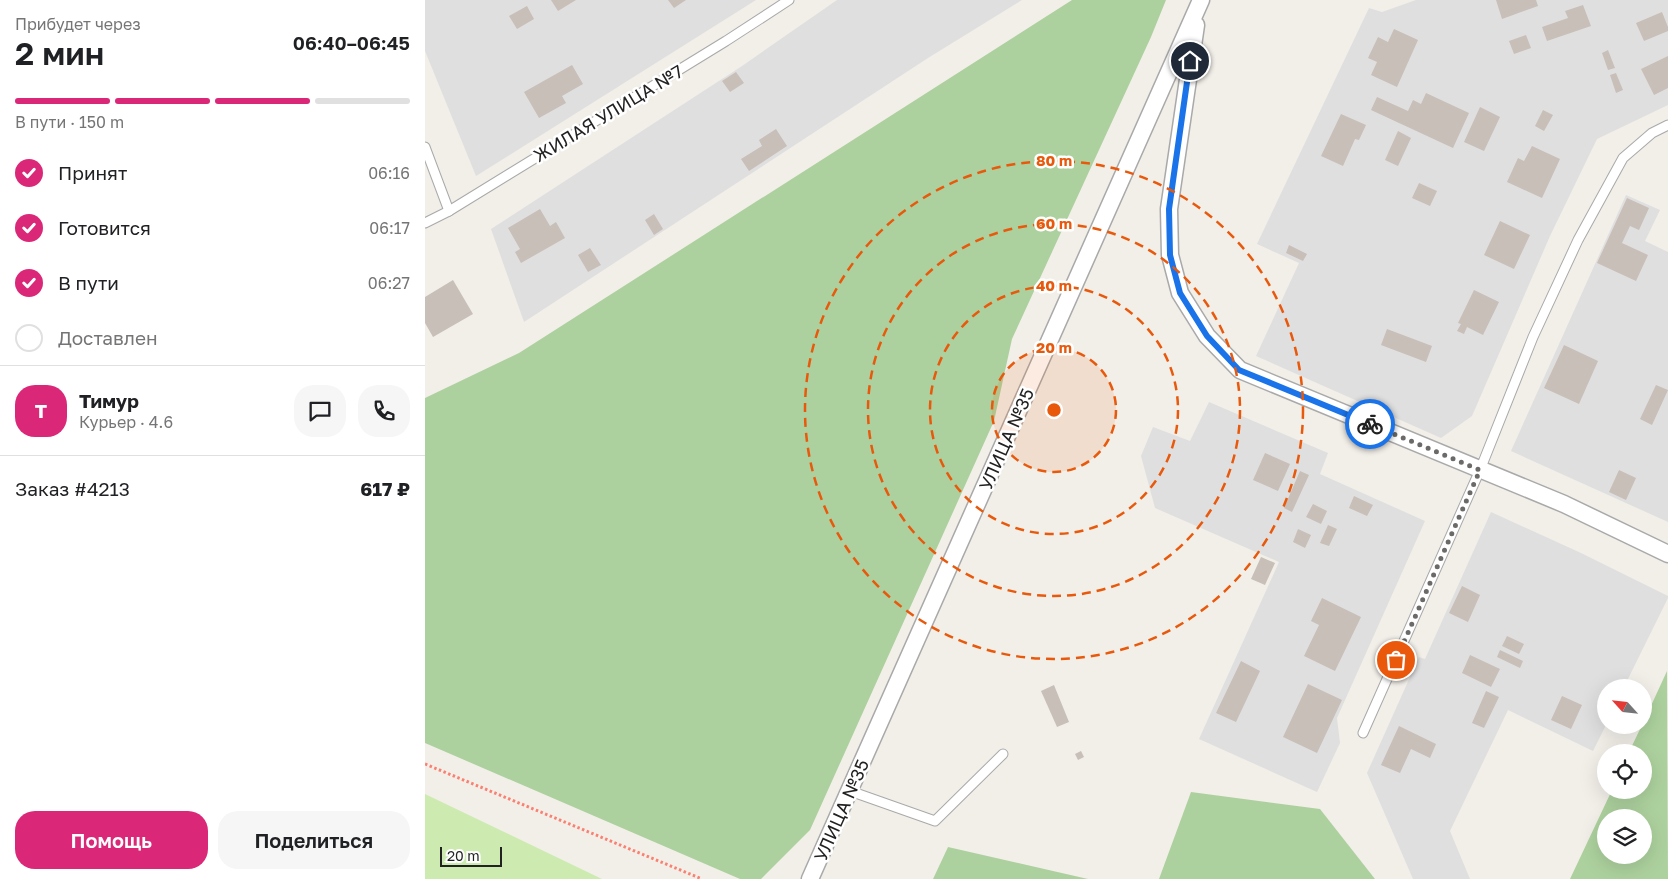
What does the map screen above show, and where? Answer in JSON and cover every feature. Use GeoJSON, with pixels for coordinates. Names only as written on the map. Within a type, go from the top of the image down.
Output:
{"type":"FeatureCollection","features":[{"type":"Feature","properties":{"kind":"street"},"geometry":{"type":"LineString","coordinates":[[1200,3],[1169,209],[1170,255],[1180,293],[1207,336],[1239,370],[1564,504],[1668,554]]}},
{"type":"Feature","properties":{"kind":"street","name":"УЛИЦА №35"},"geometry":{"type":"LineString","coordinates":[[810,879],[1200,3]]}},
{"type":"Feature","properties":{"kind":"lane","name":"ЖИЛАЯ УЛИЦА №7"},"geometry":{"type":"LineString","coordinates":[[425,223],[449,211],[789,0]]}},
{"type":"Feature","properties":{"kind":"lane"},"geometry":{"type":"LineString","coordinates":[[1363,733],[1480,470],[1533,337],[1578,240],[1623,158],[1652,133],[1668,125]]}},
{"type":"Feature","properties":{"kind":"lane"},"geometry":{"type":"LineString","coordinates":[[425,147],[449,211]]}},
{"type":"Feature","properties":{"kind":"lane"},"geometry":{"type":"LineString","coordinates":[[850,791],[935,821],[1003,754]]}},
{"type":"Feature","properties":{"kind":"path"},"geometry":{"type":"LineString","coordinates":[[425,764],[702,879]]}},
{"type":"Feature","properties":{"kind":"shaded area"},"geometry":{"type":"Polygon","coordinates":[[[425,0],[756,0],[476,176],[425,51],[425,0]]]}},
{"type":"Feature","properties":{"kind":"shaded area"},"geometry":{"type":"Polygon","coordinates":[[[837,0],[1022,0],[928,58],[524,322],[491,229],[742,66],[837,0]]]}},
{"type":"Feature","properties":{"kind":"shaded area"},"geometry":{"type":"Polygon","coordinates":[[[1416,0],[1668,0],[1668,105],[1597,139],[1550,236],[1472,416],[1441,438],[1256,356],[1299,263],[1257,244],[1369,8],[1382,12],[1416,0]]]}},
{"type":"Feature","properties":{"kind":"shaded area"},"geometry":{"type":"Polygon","coordinates":[[[1626,195],[1660,210],[1645,241],[1668,252],[1668,522],[1511,451],[1626,195]]]}},
{"type":"Feature","properties":{"kind":"shaded area"},"geometry":{"type":"Polygon","coordinates":[[[1209,402],[1328,453],[1320,474],[1425,521],[1337,718],[1340,743],[1317,792],[1199,739],[1279,562],[1155,508],[1141,456],[1153,427],[1190,441],[1209,402]]]}},
{"type":"Feature","properties":{"kind":"shaded area"},"geometry":{"type":"Polygon","coordinates":[[[1491,512],[1581,553],[1668,596],[1628,679],[1597,679],[1597,734],[1602,734],[1593,751],[1508,710],[1450,831],[1470,879],[1413,879],[1367,773],[1419,657],[1425,659],[1491,512]]]}},
{"type":"Feature","properties":{"kind":"green space"},"geometry":{"type":"Polygon","coordinates":[[[1072,0],[1166,0],[1151,37],[1012,339],[994,421],[810,830],[761,879],[740,879],[425,743],[425,398],[519,353],[1072,0]]]}},
{"type":"Feature","properties":{"kind":"green space"},"geometry":{"type":"Polygon","coordinates":[[[1667,671],[1668,879],[1570,879],[1597,822],[1597,864],[1652,864],[1652,809],[1603,809],[1608,799],[1652,799],[1652,744],[1633,744],[1638,734],[1653,734],[1653,701],[1667,671]]]}},
{"type":"Feature","properties":{"kind":"green space"},"geometry":{"type":"Polygon","coordinates":[[[1191,792],[1320,809],[1375,879],[1159,879],[1191,792]]]}},
{"type":"Feature","properties":{"kind":"green space"},"geometry":{"type":"Polygon","coordinates":[[[425,794],[602,879],[425,879],[425,794]]]}},
{"type":"Feature","properties":{"kind":"green space"},"geometry":{"type":"Polygon","coordinates":[[[948,847],[1088,879],[933,879],[948,847]]]}},
{"type":"Feature","properties":{"kind":"building"},"geometry":{"type":"Polygon","coordinates":[[[551,0],[576,0],[558,11],[551,0]]]}},
{"type":"Feature","properties":{"kind":"building"},"geometry":{"type":"Polygon","coordinates":[[[668,0],[686,0],[674,8],[668,0]]]}},
{"type":"Feature","properties":{"kind":"building"},"geometry":{"type":"Polygon","coordinates":[[[1496,0],[1536,0],[1538,6],[1502,19],[1496,0]]]}},
{"type":"Feature","properties":{"kind":"building"},"geometry":{"type":"Polygon","coordinates":[[[1583,5],[1591,26],[1547,41],[1542,27],[1568,18],[1565,11],[1583,5]]]}},
{"type":"Feature","properties":{"kind":"building"},"geometry":{"type":"Polygon","coordinates":[[[527,6],[534,19],[517,29],[509,16],[527,6]]]}},
{"type":"Feature","properties":{"kind":"building"},"geometry":{"type":"Polygon","coordinates":[[[1662,12],[1668,31],[1644,41],[1636,23],[1662,12]]]}},
{"type":"Feature","properties":{"kind":"building"},"geometry":{"type":"Polygon","coordinates":[[[1394,29],[1418,40],[1397,87],[1371,75],[1377,62],[1368,58],[1378,37],[1388,42],[1394,29]]]}},
{"type":"Feature","properties":{"kind":"building"},"geometry":{"type":"Polygon","coordinates":[[[1526,35],[1531,48],[1514,54],[1509,41],[1526,35]]]}},
{"type":"Feature","properties":{"kind":"building"},"geometry":{"type":"Polygon","coordinates":[[[1608,50],[1615,68],[1608,70],[1602,53],[1608,50]]]}},
{"type":"Feature","properties":{"kind":"building"},"geometry":{"type":"Polygon","coordinates":[[[1668,56],[1668,88],[1654,95],[1641,69],[1668,56]]]}},
{"type":"Feature","properties":{"kind":"building"},"geometry":{"type":"Polygon","coordinates":[[[572,65],[583,84],[562,96],[566,103],[539,118],[524,92],[572,65]]]}},
{"type":"Feature","properties":{"kind":"building"},"geometry":{"type":"Polygon","coordinates":[[[736,72],[744,83],[730,92],[722,81],[736,72]]]}},
{"type":"Feature","properties":{"kind":"building"},"geometry":{"type":"Polygon","coordinates":[[[1616,73],[1623,90],[1616,93],[1610,75],[1616,73]]]}},
{"type":"Feature","properties":{"kind":"building"},"geometry":{"type":"Polygon","coordinates":[[[1426,93],[1469,113],[1453,148],[1371,110],[1377,97],[1408,111],[1413,100],[1421,104],[1426,93]]]}},
{"type":"Feature","properties":{"kind":"building"},"geometry":{"type":"Polygon","coordinates":[[[1480,107],[1500,117],[1484,151],[1464,142],[1480,107]]]}},
{"type":"Feature","properties":{"kind":"building"},"geometry":{"type":"Polygon","coordinates":[[[1543,110],[1553,115],[1544,131],[1535,126],[1543,110]]]}},
{"type":"Feature","properties":{"kind":"building"},"geometry":{"type":"Polygon","coordinates":[[[1341,114],[1366,125],[1359,140],[1355,139],[1343,166],[1321,156],[1341,114]]]}},
{"type":"Feature","properties":{"kind":"building"},"geometry":{"type":"Polygon","coordinates":[[[776,129],[787,146],[749,171],[741,159],[762,146],[759,140],[776,129]]]}},
{"type":"Feature","properties":{"kind":"building"},"geometry":{"type":"Polygon","coordinates":[[[1398,131],[1411,138],[1398,166],[1385,160],[1398,131]]]}},
{"type":"Feature","properties":{"kind":"building"},"geometry":{"type":"Polygon","coordinates":[[[1532,146],[1560,159],[1542,198],[1507,182],[1518,158],[1524,161],[1532,146]]]}},
{"type":"Feature","properties":{"kind":"building"},"geometry":{"type":"Polygon","coordinates":[[[1419,183],[1437,191],[1430,206],[1412,198],[1419,183]]]}},
{"type":"Feature","properties":{"kind":"building"},"geometry":{"type":"Polygon","coordinates":[[[1627,198],[1649,208],[1639,230],[1630,226],[1622,243],[1648,255],[1636,281],[1597,263],[1627,198]]]}},
{"type":"Feature","properties":{"kind":"building"},"geometry":{"type":"Polygon","coordinates":[[[540,209],[550,226],[556,222],[565,238],[521,263],[515,252],[520,249],[508,228],[540,209]]]}},
{"type":"Feature","properties":{"kind":"building"},"geometry":{"type":"Polygon","coordinates":[[[654,214],[663,229],[654,235],[645,220],[654,214]]]}},
{"type":"Feature","properties":{"kind":"building"},"geometry":{"type":"Polygon","coordinates":[[[1500,221],[1530,235],[1514,269],[1484,255],[1500,221]]]}},
{"type":"Feature","properties":{"kind":"building"},"geometry":{"type":"Polygon","coordinates":[[[1289,245],[1307,254],[1303,261],[1286,253],[1289,245]]]}},
{"type":"Feature","properties":{"kind":"building"},"geometry":{"type":"Polygon","coordinates":[[[590,248],[601,265],[588,272],[578,255],[590,248]]]}},
{"type":"Feature","properties":{"kind":"building"},"geometry":{"type":"Polygon","coordinates":[[[453,280],[473,314],[433,337],[425,323],[425,297],[453,280]]]}},
{"type":"Feature","properties":{"kind":"building"},"geometry":{"type":"Polygon","coordinates":[[[1474,290],[1499,302],[1483,335],[1467,327],[1464,334],[1457,331],[1461,324],[1458,323],[1474,290]]]}},
{"type":"Feature","properties":{"kind":"building"},"geometry":{"type":"Polygon","coordinates":[[[1387,329],[1432,346],[1426,362],[1381,345],[1387,329]]]}},
{"type":"Feature","properties":{"kind":"building"},"geometry":{"type":"Polygon","coordinates":[[[1564,345],[1598,361],[1579,404],[1544,388],[1564,345]]]}},
{"type":"Feature","properties":{"kind":"building"},"geometry":{"type":"Polygon","coordinates":[[[1656,385],[1668,390],[1652,425],[1640,419],[1656,385]]]}},
{"type":"Feature","properties":{"kind":"building"},"geometry":{"type":"Polygon","coordinates":[[[1265,453],[1290,464],[1278,491],[1253,480],[1265,453]]]}},
{"type":"Feature","properties":{"kind":"building"},"geometry":{"type":"Polygon","coordinates":[[[1619,470],[1636,478],[1626,500],[1609,492],[1619,470]]]}},
{"type":"Feature","properties":{"kind":"building"},"geometry":{"type":"Polygon","coordinates":[[[1300,471],[1309,475],[1292,512],[1284,508],[1300,471]]]}},
{"type":"Feature","properties":{"kind":"building"},"geometry":{"type":"Polygon","coordinates":[[[1354,496],[1373,505],[1367,516],[1349,508],[1354,496]]]}},
{"type":"Feature","properties":{"kind":"building"},"geometry":{"type":"Polygon","coordinates":[[[1313,504],[1327,511],[1321,524],[1306,517],[1313,504]]]}},
{"type":"Feature","properties":{"kind":"building"},"geometry":{"type":"Polygon","coordinates":[[[1328,525],[1337,529],[1329,546],[1320,543],[1328,525]]]}},
{"type":"Feature","properties":{"kind":"building"},"geometry":{"type":"Polygon","coordinates":[[[1298,529],[1311,535],[1305,548],[1293,542],[1298,529]]]}},
{"type":"Feature","properties":{"kind":"building"},"geometry":{"type":"Polygon","coordinates":[[[1261,557],[1275,563],[1265,585],[1251,579],[1261,557]]]}},
{"type":"Feature","properties":{"kind":"building"},"geometry":{"type":"Polygon","coordinates":[[[1462,586],[1480,595],[1468,622],[1449,613],[1462,586]]]}},
{"type":"Feature","properties":{"kind":"building"},"geometry":{"type":"Polygon","coordinates":[[[1322,598],[1361,617],[1335,671],[1304,656],[1319,625],[1311,621],[1322,598]]]}},
{"type":"Feature","properties":{"kind":"building"},"geometry":{"type":"Polygon","coordinates":[[[1507,636],[1524,644],[1519,654],[1502,646],[1507,636]]]}},
{"type":"Feature","properties":{"kind":"building"},"geometry":{"type":"Polygon","coordinates":[[[1500,650],[1523,661],[1520,668],[1497,657],[1500,650]]]}},
{"type":"Feature","properties":{"kind":"building"},"geometry":{"type":"Polygon","coordinates":[[[1470,655],[1500,669],[1491,687],[1462,673],[1470,655]]]}},
{"type":"Feature","properties":{"kind":"building"},"geometry":{"type":"Polygon","coordinates":[[[1241,661],[1260,671],[1236,722],[1216,713],[1241,661]]]}},
{"type":"Feature","properties":{"kind":"building"},"geometry":{"type":"Polygon","coordinates":[[[1308,684],[1342,700],[1317,753],[1283,737],[1308,684]]]}},
{"type":"Feature","properties":{"kind":"building"},"geometry":{"type":"Polygon","coordinates":[[[1054,685],[1069,722],[1057,727],[1041,691],[1054,685]]]}},
{"type":"Feature","properties":{"kind":"building"},"geometry":{"type":"Polygon","coordinates":[[[1486,691],[1499,697],[1484,728],[1472,723],[1486,691]]]}},
{"type":"Feature","properties":{"kind":"building"},"geometry":{"type":"Polygon","coordinates":[[[1562,696],[1582,705],[1571,729],[1551,720],[1562,696]]]}},
{"type":"Feature","properties":{"kind":"building"},"geometry":{"type":"Polygon","coordinates":[[[1399,726],[1436,744],[1430,758],[1411,749],[1400,773],[1381,765],[1399,726]]]}},
{"type":"Feature","properties":{"kind":"building"},"geometry":{"type":"Polygon","coordinates":[[[1081,751],[1084,757],[1078,760],[1075,754],[1081,751]]]}},
{"type":"Feature","properties":{"kind":"way so far"},"geometry":{"type":"LineString","coordinates":[[1370,424],[1480,470],[1396,660]]}},
{"type":"Feature","properties":{"kind":"route"},"geometry":{"type":"LineString","coordinates":[[1190,61],[1169,209],[1170,255],[1180,293],[1207,336],[1239,370],[1370,424]]}}]}
